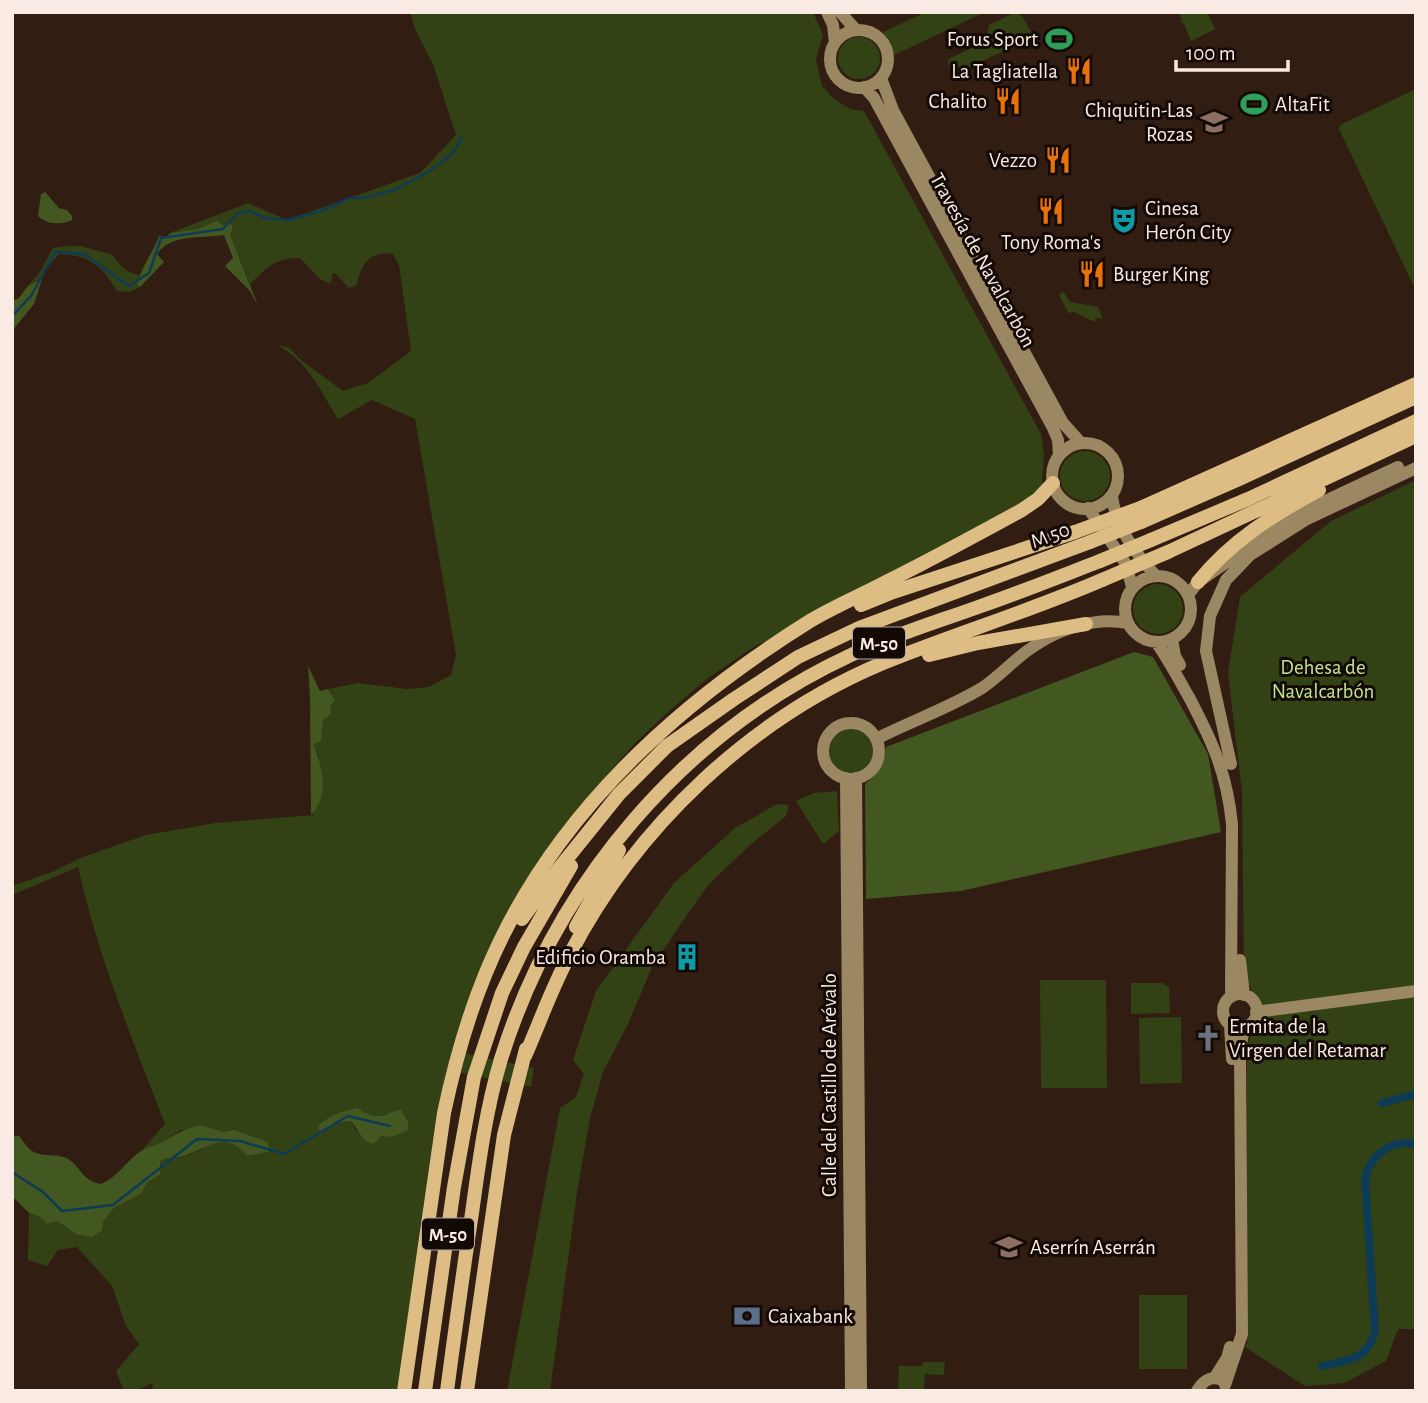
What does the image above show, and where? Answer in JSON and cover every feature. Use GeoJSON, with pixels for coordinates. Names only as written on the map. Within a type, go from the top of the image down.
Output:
{"type":"FeatureCollection","features":[{"type":"Feature","properties":{"kind":"highway"},"geometry":{"type":"LineString","coordinates":[[754,660],[811,628],[893,592],[1075,532],[1142,514],[1416,384]]}},
{"type":"Feature","properties":{"kind":"highway","name":"M 50"},"geometry":{"type":"LineString","coordinates":[[704,721],[734,698],[798,657],[859,628],[1090,542],[1142,514],[1239,479],[1416,397]]}},
{"type":"Feature","properties":{"kind":"highway","name":"M-50"},"geometry":{"type":"LineString","coordinates":[[447,1391],[475,1190],[495,1082],[522,1001],[561,920],[596,866],[625,829],[682,769],[712,742],[770,700],[850,655],[1151,540],[1248,499],[1416,421]]}},
{"type":"Feature","properties":{"kind":"highway"},"geometry":{"type":"LineString","coordinates":[[523,1060],[571,952],[617,878],[654,829],[703,780],[801,706],[883,664],[1102,580],[1416,438]]}},
{"type":"Feature","properties":{"kind":"highway"},"geometry":{"type":"LineString","coordinates":[[1198,582],[1215,561],[1265,521],[1416,438]]}},
{"type":"Feature","properties":{"kind":"highway"},"geometry":{"type":"LineString","coordinates":[[404,1391],[442,1125],[453,1073],[484,976],[528,891],[571,828],[609,783],[658,733],[705,693],[811,620],[1022,510],[1038,499],[1053,483]]}},
{"type":"Feature","properties":{"kind":"highway"},"geometry":{"type":"LineString","coordinates":[[801,706],[884,670],[931,655],[978,643],[1086,624]]}},
{"type":"Feature","properties":{"kind":"highway"},"geometry":{"type":"LineString","coordinates":[[475,1006],[511,936],[557,871],[619,794],[667,746],[704,721]]}},
{"type":"Feature","properties":{"kind":"highway","name":"M-50"},"geometry":{"type":"LineString","coordinates":[[425,1391],[460,1152],[474,1077],[502,993],[524,947],[565,876],[589,841],[665,756],[704,721]]}},
{"type":"Feature","properties":{"kind":"highway"},"geometry":{"type":"LineString","coordinates":[[467,1391],[504,1135],[523,1060],[548,986],[610,862],[682,769]]}},
{"type":"Feature","properties":{"kind":"street","name":"Travesía de Navalcarbón"},"geometry":{"type":"LineString","coordinates":[[827,12],[834,25],[835,43],[830,58],[835,74],[847,85],[863,87],[874,98],[1053,428],[1058,440],[1059,456],[1053,468],[1053,483]]}},
{"type":"Feature","properties":{"kind":"street","name":"Travesía de Navalcarbón"},"geometry":{"type":"LineString","coordinates":[[840,12],[856,30],[873,34],[885,46],[888,62],[881,78],[893,110],[1063,423],[1081,443],[1101,447],[1115,461],[1118,480],[1112,495],[1118,521],[1140,557],[1156,576],[1173,579],[1188,595]]}},
{"type":"Feature","properties":{"kind":"street"},"geometry":{"type":"LineString","coordinates":[[835,43],[841,36],[856,30]]}},
{"type":"Feature","properties":{"kind":"street"},"geometry":{"type":"LineString","coordinates":[[863,87],[881,78]]}},
{"type":"Feature","properties":{"kind":"street"},"geometry":{"type":"LineString","coordinates":[[1059,456],[1065,449],[1081,443]]}},
{"type":"Feature","properties":{"kind":"street"},"geometry":{"type":"LineString","coordinates":[[1088,508],[1126,564],[1132,587],[1125,607],[1128,623],[1140,636],[1156,642],[1172,639],[1181,633],[1190,615],[1188,595],[1198,582],[1293,516],[1416,459]]}},
{"type":"Feature","properties":{"kind":"street"},"geometry":{"type":"LineString","coordinates":[[1237,996],[1253,1001],[1256,1012],[1253,1022],[1244,1028],[1230,1025],[1224,1018],[1223,1009],[1237,996],[1240,971],[1240,822],[1206,651],[1210,616],[1226,580],[1250,555],[1307,519],[1416,468]]}},
{"type":"Feature","properties":{"kind":"street"},"geometry":{"type":"LineString","coordinates":[[1053,483],[1066,502],[1080,508],[1102,504],[1112,495]]}},
{"type":"Feature","properties":{"kind":"street"},"geometry":{"type":"LineString","coordinates":[[1132,587],[1143,579],[1156,576]]}},
{"type":"Feature","properties":{"kind":"street"},"geometry":{"type":"LineString","coordinates":[[876,739],[983,687],[1029,650],[1056,634],[1086,624],[1110,621],[1128,623]]}},
{"type":"Feature","properties":{"kind":"street"},"geometry":{"type":"LineString","coordinates":[[1172,639],[1175,656],[1230,764]]}},
{"type":"Feature","properties":{"kind":"street"},"geometry":{"type":"LineString","coordinates":[[1156,642],[1168,658],[1218,755],[1230,800],[1237,996]]}},
{"type":"Feature","properties":{"kind":"street"},"geometry":{"type":"LineString","coordinates":[[847,723],[864,726],[876,739],[878,755],[871,771],[851,778],[837,776],[825,763],[823,746],[826,738],[831,731],[847,723]]}},
{"type":"Feature","properties":{"kind":"street","name":"Calle del Castillo de Arévalo"},"geometry":{"type":"LineString","coordinates":[[851,778],[851,1391]]}},
{"type":"Feature","properties":{"kind":"street","name":"Calle del Castillo de Arévalo"},"geometry":{"type":"LineString","coordinates":[[851,778],[861,1391]]}},
{"type":"Feature","properties":{"kind":"street"},"geometry":{"type":"LineString","coordinates":[[1256,1012],[1416,991]]}},
{"type":"Feature","properties":{"kind":"street"},"geometry":{"type":"LineString","coordinates":[[1222,1384],[1234,1334],[1234,1128],[1230,1025]]}},
{"type":"Feature","properties":{"kind":"street"},"geometry":{"type":"LineString","coordinates":[[1222,1384],[1242,1334],[1240,1050],[1244,1028]]}},
{"type":"Feature","properties":{"kind":"street"},"geometry":{"type":"LineString","coordinates":[[1197,1391],[1202,1383],[1222,1384]]}},
{"type":"Feature","properties":{"kind":"green space"},"geometry":{"type":"Polygon","coordinates":[[[410,12],[813,12],[823,35],[816,59],[822,86],[834,99],[850,109],[864,111],[1041,434],[1044,455],[1042,481],[1046,491],[811,620],[755,646],[708,678],[636,742],[552,843],[454,1051],[534,1068],[531,1087],[448,1070],[437,1111],[397,1391],[152,1391],[153,1383],[135,1391],[124,1391],[116,1371],[139,1344],[126,1326],[112,1286],[77,1247],[58,1250],[47,1266],[28,1260],[29,1213],[40,1217],[47,1224],[57,1221],[76,1234],[103,1222],[114,1208],[141,1194],[147,1183],[160,1175],[160,1161],[187,1156],[211,1145],[226,1142],[240,1148],[248,1156],[269,1152],[223,1132],[181,1130],[158,1144],[143,1149],[165,1124],[106,965],[78,867],[12,895],[12,886],[146,835],[215,823],[313,815],[319,756],[312,745],[321,740],[323,720],[331,714],[330,707],[335,700],[328,689],[358,683],[407,689],[429,687],[451,675],[456,655],[415,419],[372,400],[338,419],[305,368],[277,345],[289,348],[343,391],[368,383],[411,351],[399,265],[393,254],[378,254],[368,260],[361,270],[357,285],[349,288],[335,273],[332,274],[331,284],[320,279],[300,258],[278,262],[250,284],[230,234],[217,221],[197,229],[170,233],[248,203],[287,220],[420,173],[456,135],[433,64],[415,29],[410,12]],[[357,1108],[336,1114],[318,1125],[321,1133],[338,1123],[351,1121],[356,1131],[393,1137],[408,1121],[401,1110],[378,1116],[357,1108]]]}},
{"type":"Feature","properties":{"kind":"green space"},"geometry":{"type":"Polygon","coordinates":[[[926,12],[985,12],[894,55],[883,32],[926,12]]]}},
{"type":"Feature","properties":{"kind":"green space"},"geometry":{"type":"Polygon","coordinates":[[[1016,12],[1022,16],[1034,37],[954,74],[948,63],[949,59],[980,43],[989,25],[1016,12]]]}},
{"type":"Feature","properties":{"kind":"green space"},"geometry":{"type":"Polygon","coordinates":[[[1178,12],[1207,12],[1215,29],[1191,41],[1184,24],[1180,22],[1182,20],[1178,12]]]}},
{"type":"Feature","properties":{"kind":"green space"},"geometry":{"type":"Polygon","coordinates":[[[859,37],[874,43],[880,58],[874,73],[859,79],[844,73],[838,58],[844,43],[859,37]]]}},
{"type":"Feature","properties":{"kind":"green space"},"geometry":{"type":"Polygon","coordinates":[[[1416,89],[1416,291],[1339,129],[1340,125],[1416,89]]]}},
{"type":"Feature","properties":{"kind":"green space"},"geometry":{"type":"Polygon","coordinates":[[[45,192],[59,208],[67,210],[72,220],[54,223],[38,216],[41,194],[45,192]]]}},
{"type":"Feature","properties":{"kind":"green space"},"geometry":{"type":"Polygon","coordinates":[[[217,221],[223,226],[229,222],[233,227],[230,234],[258,306],[250,291],[225,266],[233,258],[224,235],[188,238],[163,247],[157,254],[164,262],[140,287],[137,285],[159,236],[166,238],[170,233],[197,229],[217,221]]]}},
{"type":"Feature","properties":{"kind":"green space"},"geometry":{"type":"Polygon","coordinates":[[[81,246],[113,255],[124,268],[139,275],[137,285],[140,287],[129,292],[117,291],[94,263],[87,259],[59,254],[45,270],[42,279],[28,286],[40,272],[53,248],[81,246]]]}},
{"type":"Feature","properties":{"kind":"green space"},"geometry":{"type":"Polygon","coordinates":[[[42,279],[34,304],[12,331],[12,300],[18,299],[28,286],[42,279]]]}},
{"type":"Feature","properties":{"kind":"green space"},"geometry":{"type":"Polygon","coordinates":[[[1064,292],[1070,302],[1098,307],[1103,319],[1096,318],[1095,322],[1072,311],[1069,314],[1059,295],[1064,292]]]}},
{"type":"Feature","properties":{"kind":"green space"},"geometry":{"type":"Polygon","coordinates":[[[1085,451],[1103,458],[1110,476],[1103,494],[1085,501],[1067,494],[1060,476],[1067,458],[1085,451]]]}},
{"type":"Feature","properties":{"kind":"green space","name":"Dehesa de Navalcarbón"},"geometry":{"type":"Polygon","coordinates":[[[1416,480],[1416,1329],[1398,1329],[1386,1361],[1344,1383],[1305,1386],[1245,1347],[1247,1049],[1250,1038],[1264,1016],[1244,974],[1242,792],[1228,673],[1240,597],[1331,521],[1416,480]]]}},
{"type":"Feature","properties":{"kind":"green space"},"geometry":{"type":"Polygon","coordinates":[[[1158,584],[1176,591],[1183,609],[1176,627],[1158,634],[1140,627],[1133,609],[1140,591],[1158,584]]]}},
{"type":"Feature","properties":{"kind":"green space"},"geometry":{"type":"Polygon","coordinates":[[[1134,652],[1153,657],[1208,754],[1221,832],[961,891],[866,899],[865,784],[880,768],[886,747],[1134,652]]]}},
{"type":"Feature","properties":{"kind":"green space"},"geometry":{"type":"Polygon","coordinates":[[[308,666],[320,691],[328,689],[335,700],[330,707],[331,714],[323,720],[321,741],[313,745],[323,781],[320,800],[311,815],[310,697],[308,666]]]}},
{"type":"Feature","properties":{"kind":"green space"},"geometry":{"type":"Polygon","coordinates":[[[850,727],[867,734],[874,751],[867,768],[850,775],[833,768],[826,751],[833,734],[850,727]]]}},
{"type":"Feature","properties":{"kind":"green space"},"geometry":{"type":"Polygon","coordinates":[[[837,791],[839,831],[823,844],[796,801],[814,793],[837,791]]]}},
{"type":"Feature","properties":{"kind":"green space"},"geometry":{"type":"Polygon","coordinates":[[[777,804],[789,805],[786,816],[709,884],[652,967],[628,1024],[603,1072],[590,1118],[577,1193],[550,1391],[507,1391],[560,1108],[576,1097],[584,1074],[573,1060],[596,991],[674,883],[735,828],[777,804]]]}},
{"type":"Feature","properties":{"kind":"green space"},"geometry":{"type":"Polygon","coordinates":[[[1040,980],[1106,980],[1107,1088],[1041,1088],[1040,980]]]}},
{"type":"Feature","properties":{"kind":"green space"},"geometry":{"type":"Polygon","coordinates":[[[1131,983],[1162,983],[1169,987],[1170,1013],[1131,1014],[1131,983]]]}},
{"type":"Feature","properties":{"kind":"green space"},"geometry":{"type":"Polygon","coordinates":[[[1181,1017],[1182,1083],[1140,1084],[1139,1018],[1181,1017]]]}},
{"type":"Feature","properties":{"kind":"green space"},"geometry":{"type":"Polygon","coordinates":[[[357,1108],[378,1116],[401,1110],[408,1121],[408,1130],[393,1137],[381,1136],[374,1144],[365,1141],[351,1121],[338,1123],[320,1134],[318,1125],[341,1112],[357,1108]]]}},
{"type":"Feature","properties":{"kind":"green space"},"geometry":{"type":"Polygon","coordinates":[[[201,1125],[223,1132],[234,1130],[268,1142],[269,1152],[247,1156],[240,1148],[226,1142],[160,1161],[160,1175],[147,1183],[141,1194],[114,1208],[103,1222],[102,1230],[92,1237],[76,1234],[57,1221],[47,1224],[40,1217],[29,1213],[12,1196],[12,1136],[19,1136],[29,1149],[38,1154],[67,1158],[86,1177],[100,1184],[112,1178],[144,1149],[201,1125]]]}},
{"type":"Feature","properties":{"kind":"green space"},"geometry":{"type":"Polygon","coordinates":[[[1139,1295],[1187,1295],[1187,1369],[1139,1369],[1139,1295]]]}},
{"type":"Feature","properties":{"kind":"green space"},"geometry":{"type":"Polygon","coordinates":[[[923,1362],[945,1362],[944,1375],[925,1374],[924,1391],[901,1391],[898,1388],[899,1366],[922,1366],[923,1362]]]}},
{"type":"Feature","properties":{"kind":"waterway"},"geometry":{"type":"LineString","coordinates":[[12,316],[31,296],[55,252],[84,254],[129,286],[149,273],[161,238],[223,229],[237,214],[250,211],[265,218],[287,220],[321,211],[350,198],[363,198],[394,190],[430,171],[452,154],[462,138]]}},
{"type":"Feature","properties":{"kind":"waterway"},"geometry":{"type":"LineString","coordinates":[[1382,1103],[1416,1094]]}},
{"type":"Feature","properties":{"kind":"waterway"},"geometry":{"type":"LineString","coordinates":[[12,1172],[43,1192],[62,1211],[113,1205],[197,1139],[240,1141],[284,1154],[348,1116],[390,1126]]}},
{"type":"Feature","properties":{"kind":"waterway"},"geometry":{"type":"LineString","coordinates":[[1322,1366],[1355,1358],[1367,1349],[1371,1342],[1375,1332],[1365,1179],[1372,1163],[1383,1151],[1398,1144],[1416,1144]]}},
{"type":"Feature","properties":{"kind":"place","name":"Forus Sport"},"geometry":{"type":"Point","coordinates":[1059,39]}},
{"type":"Feature","properties":{"kind":"place","name":"La Tagliatella"},"geometry":{"type":"Point","coordinates":[1079,71]}},
{"type":"Feature","properties":{"kind":"place","name":"Chalito"},"geometry":{"type":"Point","coordinates":[1008,101]}},
{"type":"Feature","properties":{"kind":"place","name":"AltaFit"},"geometry":{"type":"Point","coordinates":[1254,104]}},
{"type":"Feature","properties":{"kind":"place","name":"Chiquitin-Las Rozas"},"geometry":{"type":"Point","coordinates":[1214,122]}},
{"type":"Feature","properties":{"kind":"place","name":"Vezzo"},"geometry":{"type":"Point","coordinates":[1058,160]}},
{"type":"Feature","properties":{"kind":"place","name":"Tony Roma's"},"geometry":{"type":"Point","coordinates":[1051,211]}},
{"type":"Feature","properties":{"kind":"place","name":"Cinesa Herón City"},"geometry":{"type":"Point","coordinates":[1124,220]}},
{"type":"Feature","properties":{"kind":"place","name":"Burger King"},"geometry":{"type":"Point","coordinates":[1092,274]}},
{"type":"Feature","properties":{"kind":"place","name":"Edificio Oramba"},"geometry":{"type":"Point","coordinates":[687,957]}},
{"type":"Feature","properties":{"kind":"place","name":"Ermita de la Virgen del Retamar"},"geometry":{"type":"Point","coordinates":[1208,1038]}},
{"type":"Feature","properties":{"kind":"place","name":"Aserrín Aserrán"},"geometry":{"type":"Point","coordinates":[1009,1247]}},
{"type":"Feature","properties":{"kind":"place","name":"Caixabank"},"geometry":{"type":"Point","coordinates":[747,1316]}}]}
